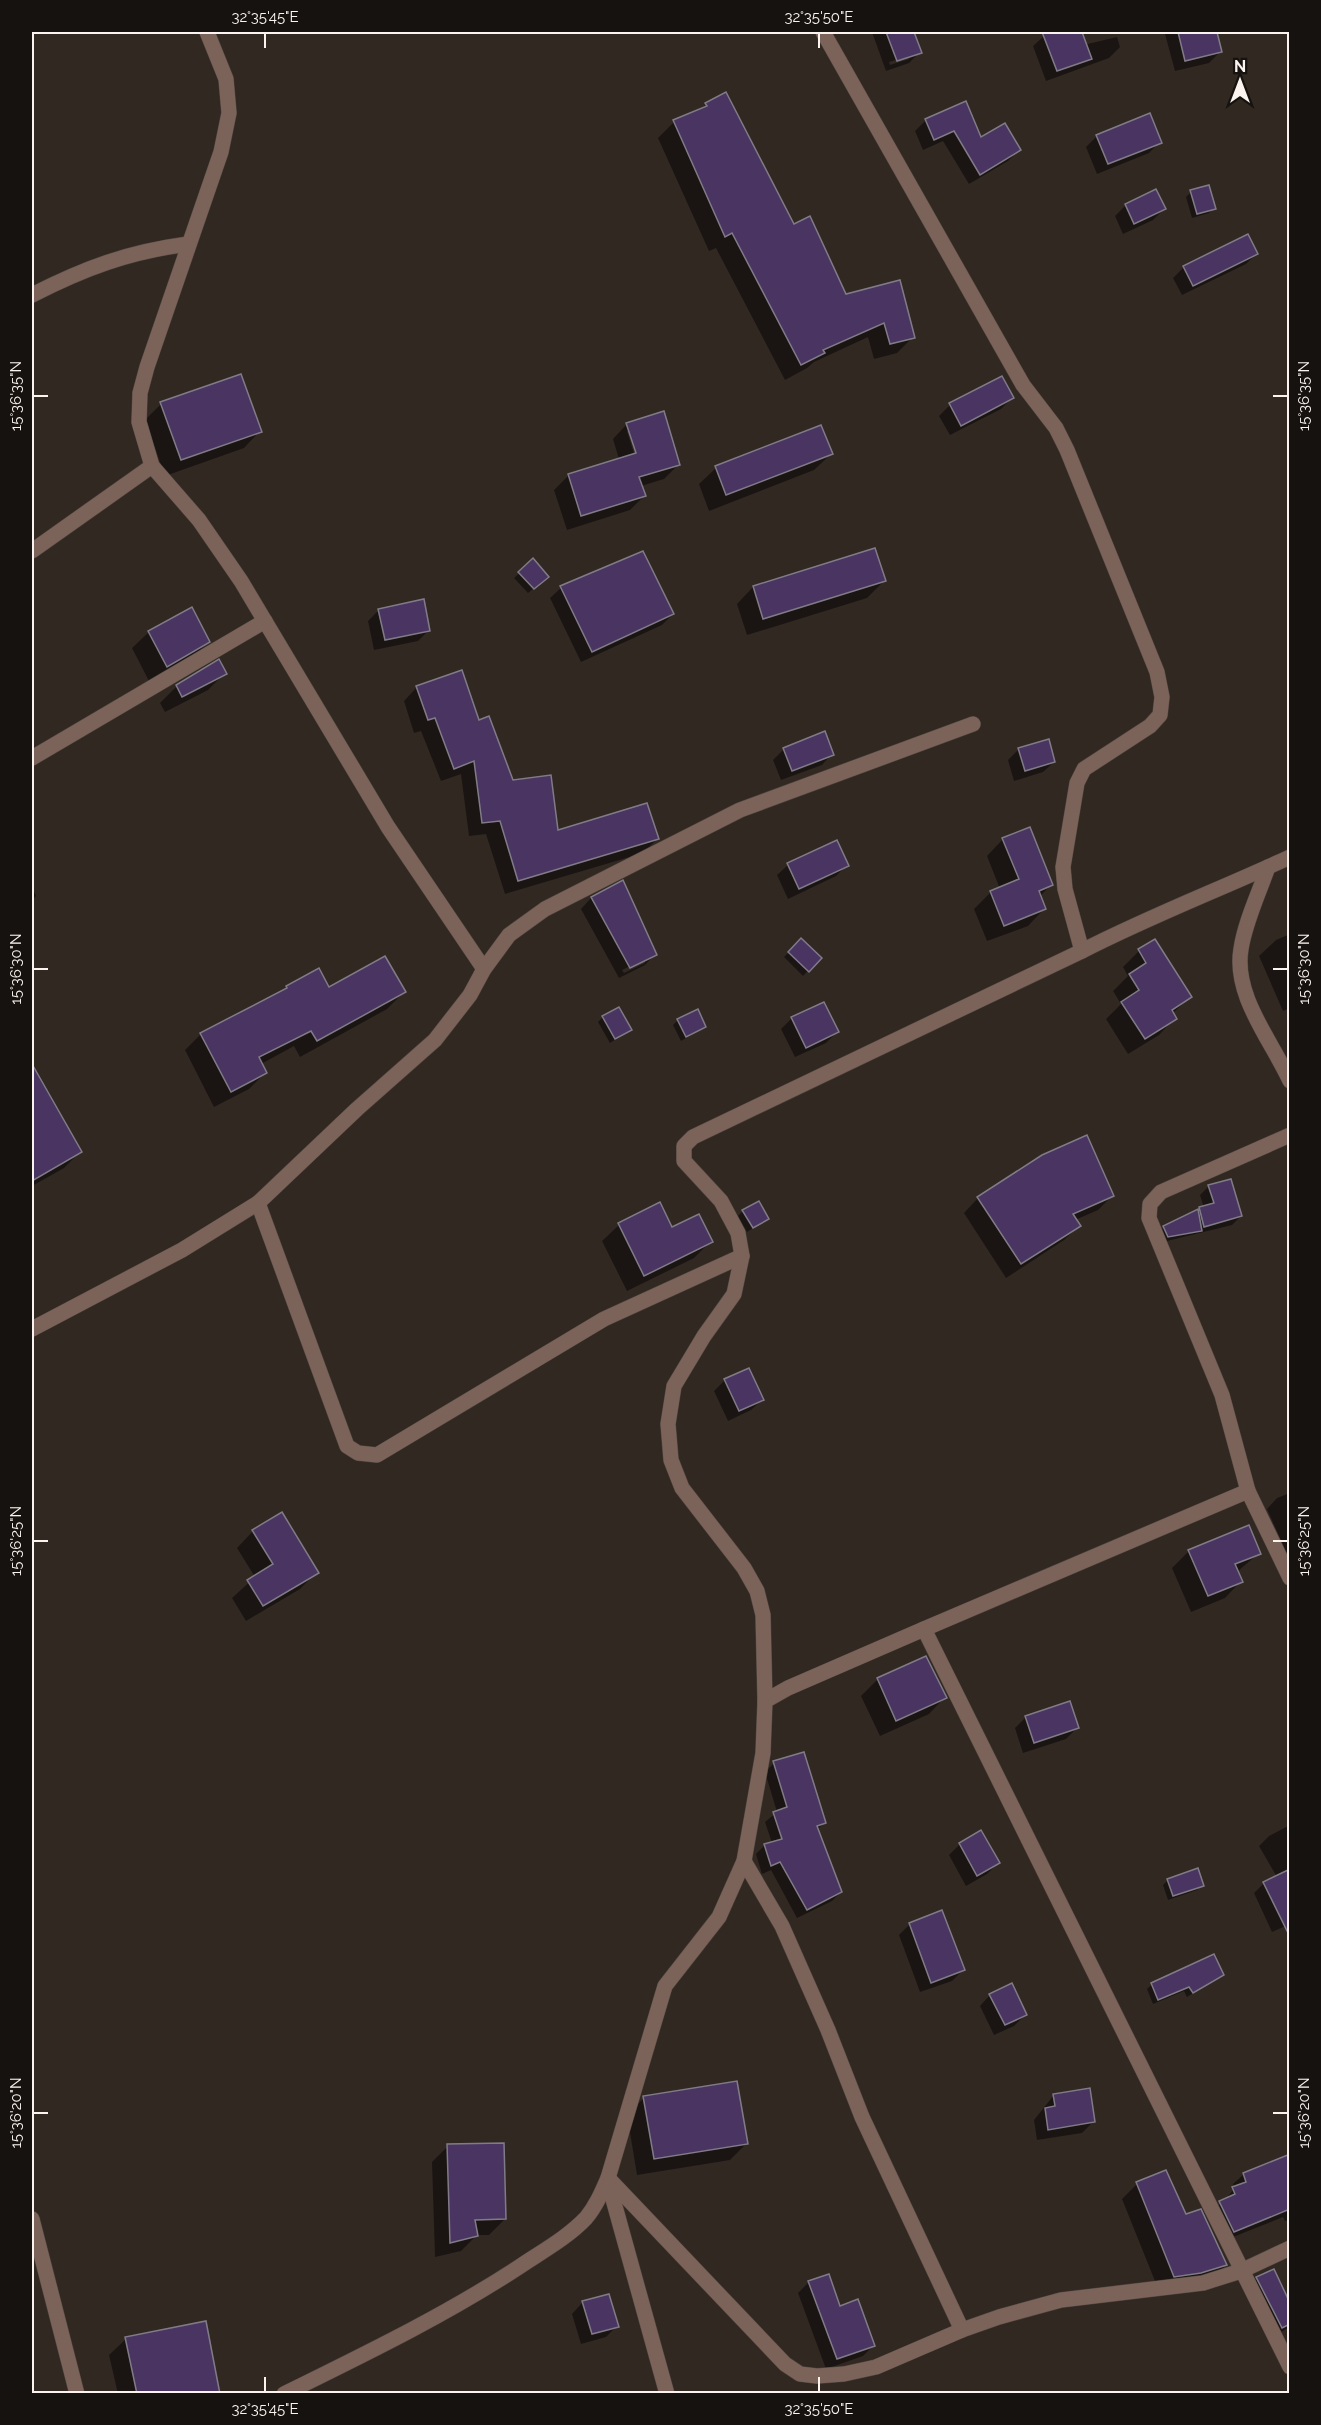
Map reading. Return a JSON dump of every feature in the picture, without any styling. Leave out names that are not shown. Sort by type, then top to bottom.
[{"type":"street","points":[[207,32],[226,79],[229,113],[222,152],[188,244],[140,393],[139,422],[152,466],[199,520],[241,581],[388,827],[484,969]]},
{"type":"street","points":[[823,32],[1023,385],[1056,428],[1157,672],[1162,697],[1160,715],[1150,726],[1084,769],[1077,783],[1063,867],[1065,889],[1082,951]]},
{"type":"street","points":[[32,295],[111,259],[146,250],[188,244]]},
{"type":"street","points":[[32,551],[152,466]]},
{"type":"street","points":[[32,758],[265,621]]},
{"type":"street","points":[[32,1329],[182,1250],[258,1203],[304,1162],[357,1108],[435,1040],[470,995],[484,969],[509,935],[545,909],[740,810],[974,724]]},
{"type":"street","points":[[284,2394],[420,2327],[553,2244],[586,2218],[599,2199],[608,2178],[665,1986],[719,1917],[744,1861],[763,1753],[764,1615],[757,1592],[744,1568],[682,1488],[671,1460],[668,1424],[674,1386],[734,1294],[742,1256],[738,1233],[722,1201],[684,1161],[684,1146],[693,1137],[1082,951],[1124,928],[1217,891],[1290,857]]},
{"type":"street","points":[[1268,867],[1241,950],[1241,972],[1251,1006],[1290,1081]]},
{"type":"street","points":[[1290,1135],[1161,1192],[1150,1204],[1149,1218],[1172,1268],[1222,1395],[1248,1491],[1290,1578]]},
{"type":"street","points":[[258,1203],[347,1446],[358,1453],[377,1455],[604,1319],[742,1256]]},
{"type":"street","points":[[765,1701],[788,1688],[1248,1491]]},
{"type":"street","points":[[924,1629],[1290,2367]]},
{"type":"street","points":[[744,1861],[782,1926],[828,2030],[862,2117],[962,2330]]},
{"type":"street","points":[[608,2178],[785,2364],[800,2374],[844,2374],[876,2367],[962,2330],[1061,2300],[1203,2283],[1241,2271],[1290,2248]]},
{"type":"street","points":[[608,2178],[667,2394]]},
{"type":"street","points":[[32,2219],[77,2394]]},
{"type":"building","points":[[886,32],[914,32],[922,53],[897,61]]},
{"type":"building","points":[[1042,32],[1082,32],[1092,59],[1057,71]]},
{"type":"building","points":[[1178,32],[1217,32],[1222,52],[1185,61]]},
{"type":"building","points":[[726,92],[794,224],[810,216],[846,294],[900,280],[915,338],[890,344],[884,323],[823,350],[825,353],[801,365],[732,233],[725,237],[673,120],[707,106],[705,103]]},
{"type":"building","points":[[966,101],[981,137],[1005,123],[1021,150],[980,175],[954,131],[934,140],[925,119]]},
{"type":"building","points":[[1150,113],[1162,143],[1108,164],[1096,135]]},
{"type":"building","points":[[1209,185],[1216,209],[1197,214],[1190,190]]},
{"type":"building","points":[[1156,189],[1166,209],[1134,224],[1125,204]]},
{"type":"building","points":[[1248,234],[1258,254],[1193,286],[1183,266]]},
{"type":"building","points":[[241,374],[262,432],[181,460],[160,402]]},
{"type":"building","points":[[1002,376],[1014,398],[961,426],[949,403]]},
{"type":"building","points":[[664,411],[680,465],[639,477],[646,496],[581,516],[568,474],[636,453],[626,423]]},
{"type":"building","points":[[821,425],[833,454],[726,495],[715,466]]},
{"type":"building","points":[[875,548],[886,581],[763,619],[753,586]]},
{"type":"building","points":[[643,551],[674,614],[592,652],[560,586]]},
{"type":"building","points":[[533,558],[549,577],[534,589],[518,572]]},
{"type":"building","points":[[424,599],[430,631],[385,640],[378,609]]},
{"type":"building","points":[[192,607],[210,642],[167,667],[148,631]]},
{"type":"building","points":[[219,659],[227,674],[182,697],[176,685]]},
{"type":"building","points":[[462,670],[479,720],[489,716],[513,780],[551,775],[558,830],[647,803],[659,839],[518,881],[500,821],[482,823],[474,761],[454,769],[435,718],[428,720],[416,686]]},
{"type":"building","points":[[825,731],[834,755],[792,771],[783,748]]},
{"type":"building","points":[[1049,739],[1055,762],[1025,771],[1018,748]]},
{"type":"building","points":[[1030,827],[1053,885],[1039,891],[1046,909],[1004,926],[990,891],[1019,879],[1002,838]]},
{"type":"building","points":[[837,840],[849,866],[799,889],[787,863]]},
{"type":"building","points":[[623,880],[657,955],[630,968],[591,897]]},
{"type":"building","points":[[801,938],[822,958],[809,972],[788,952]]},
{"type":"building","points":[[1155,939],[1192,997],[1172,1010],[1177,1019],[1145,1039],[1121,1002],[1139,990],[1129,974],[1146,963],[1138,949]]},
{"type":"building","points":[[385,956],[406,992],[317,1041],[311,1031],[259,1057],[267,1073],[231,1092],[200,1033],[287,988],[286,986],[319,968],[329,987]]},
{"type":"building","points":[[824,1002],[839,1032],[806,1048],[791,1017]]},
{"type":"building","points":[[619,1007],[632,1030],[615,1039],[602,1016]]},
{"type":"building","points":[[698,1009],[706,1027],[686,1037],[677,1019]]},
{"type":"building","points":[[32,1064],[82,1152],[32,1181]]},
{"type":"building","points":[[1087,1135],[1114,1196],[1073,1214],[1081,1226],[1021,1264],[977,1197],[1042,1155]]},
{"type":"building","points":[[1231,1179],[1242,1216],[1204,1227],[1199,1207],[1214,1203],[1208,1185]]},
{"type":"building","points":[[759,1201],[769,1219],[753,1228],[742,1210]]},
{"type":"building","points":[[660,1202],[672,1227],[699,1214],[713,1242],[644,1276],[618,1223]]},
{"type":"building","points":[[1198,1209],[1202,1231],[1168,1237],[1163,1226]]},
{"type":"building","points":[[749,1368],[764,1400],[739,1411],[724,1379]]},
{"type":"building","points":[[282,1512],[319,1573],[263,1606],[247,1580],[273,1564],[252,1530]]},
{"type":"building","points":[[1249,1525],[1261,1554],[1235,1564],[1243,1582],[1208,1596],[1188,1550]]},
{"type":"building","points":[[926,1656],[947,1698],[896,1721],[877,1678]]},
{"type":"building","points":[[1070,1701],[1079,1728],[1034,1743],[1025,1716]]},
{"type":"building","points":[[804,1752],[826,1823],[817,1826],[842,1892],[807,1910],[780,1862],[771,1866],[764,1844],[782,1839],[773,1812],[787,1807],[773,1761]]},
{"type":"building","points":[[981,1830],[1000,1863],[977,1876],[959,1843]]},
{"type":"building","points":[[1198,1868],[1204,1886],[1173,1896],[1167,1879]]},
{"type":"building","points":[[1290,1869],[1290,1937],[1263,1882]]},
{"type":"building","points":[[942,1910],[965,1970],[931,1983],[909,1923]]},
{"type":"building","points":[[1214,1954],[1224,1975],[1193,1993],[1189,1987],[1158,2000],[1151,1983]]},
{"type":"building","points":[[1012,1983],[1027,2015],[1005,2025],[989,1994]]},
{"type":"building","points":[[737,2081],[748,2144],[654,2159],[643,2096]]},
{"type":"building","points":[[1090,2088],[1095,2122],[1048,2130],[1045,2108],[1055,2106],[1053,2094]]},
{"type":"building","points":[[504,2143],[506,2219],[475,2220],[478,2236],[450,2243],[447,2144]]},
{"type":"building","points":[[1290,2154],[1290,2209],[1234,2232],[1219,2201],[1235,2194],[1232,2187],[1246,2182],[1243,2173]]},
{"type":"building","points":[[1166,2170],[1186,2214],[1201,2209],[1227,2265],[1201,2273],[1174,2277],[1136,2182]]},
{"type":"building","points":[[1274,2269],[1290,2303],[1290,2324],[1282,2328],[1256,2277]]},
{"type":"building","points":[[829,2274],[840,2306],[858,2299],[875,2346],[837,2359],[808,2281]]},
{"type":"building","points":[[609,2294],[619,2327],[592,2334],[582,2301]]},
{"type":"building","points":[[206,2321],[220,2394],[137,2394],[125,2337]]}]
